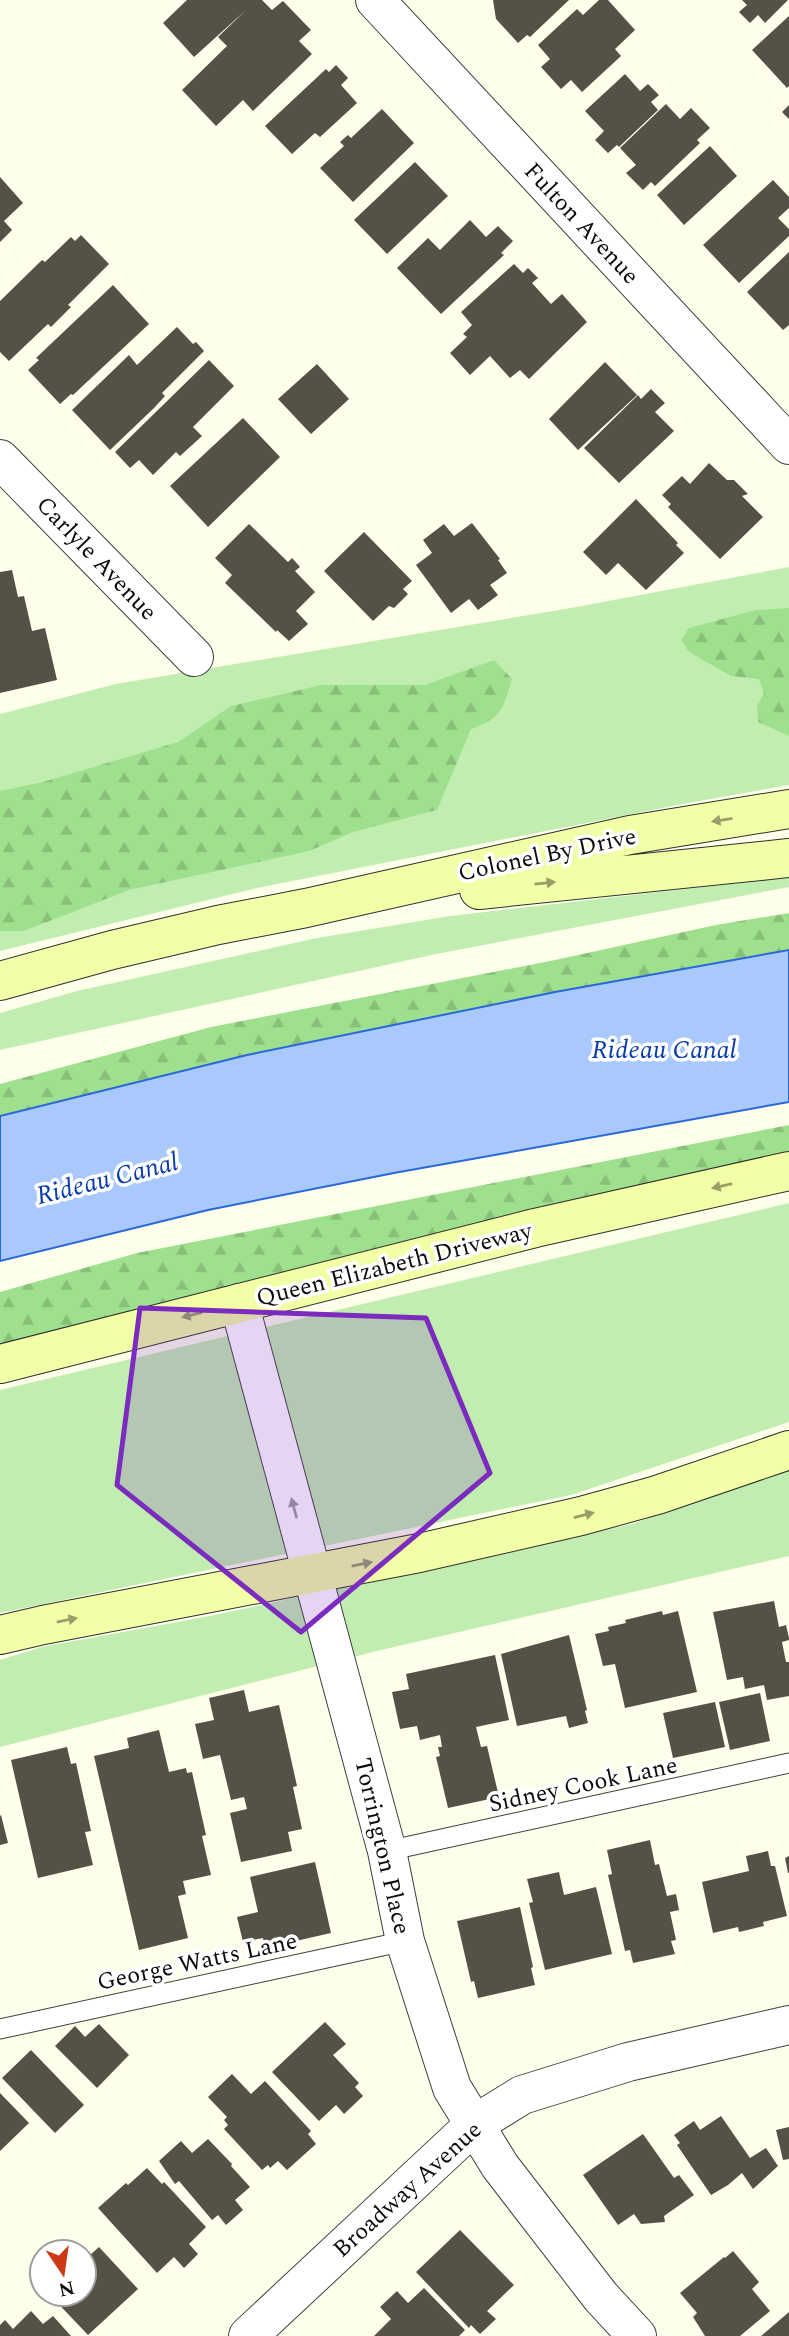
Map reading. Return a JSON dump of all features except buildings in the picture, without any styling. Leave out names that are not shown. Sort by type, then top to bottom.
[{"type":"main road","name":"Colonel By Drive","points":[[0,981],[112,950],[218,925],[306,908],[630,835],[789,809]]},
{"type":"main road","name":"Colonel By Drive","points":[[306,908],[789,858]]},
{"type":"main road","name":"Queen Elizabeth Driveway","points":[[0,1364],[535,1228],[789,1171]]},
{"type":"main road","points":[[0,1635],[419,1553],[580,1516],[657,1495],[789,1450]]},
{"type":"street","name":"Fulton Avenue","points":[[374,0],[789,445]]},
{"type":"street","name":"Carlyle Avenue","points":[[1,461],[194,657]]},
{"type":"street","name":"Torrington Place","points":[[239,1303],[387,1851],[405,1941],[452,2088],[500,2166],[632,2334]]},
{"type":"street","name":"Broadway Avenue","points":[[248,2336],[475,2124],[522,2095],[628,2062],[789,2025]]},
{"type":"lane","name":"Sidney Cook Lane","points":[[387,1851],[789,1763]]},
{"type":"lane","name":"George Watts Lane","points":[[0,2029],[405,1941]]},
{"type":"highlighted area","points":[[140,1308],[426,1318],[490,1473],[301,1632],[117,1485]]},
{"type":"green space","points":[[789,567],[789,785],[257,888],[0,951],[0,714],[116,684],[571,608]]},
{"type":"green space","points":[[789,608],[789,736],[758,722],[757,706],[764,693],[759,679],[731,676],[689,652],[681,640],[689,628],[756,610]]},
{"type":"green space","points":[[494,660],[512,679],[506,698],[495,716],[471,729],[437,810],[353,832],[309,851],[129,890],[24,931],[0,931],[0,791],[43,782],[178,742],[231,706],[321,685],[425,685]]},
{"type":"green space","points":[[789,877],[789,887],[436,954],[0,1050],[0,1013],[77,991],[317,938],[450,916]]},
{"type":"green space","points":[[789,913],[789,950],[555,992],[247,1055],[0,1116],[0,1084],[211,1027],[555,960],[716,925]]},
{"type":"green space","points":[[789,1125],[789,1155],[0,1348],[0,1292],[137,1253]]},
{"type":"green space","points":[[789,1203],[789,1422],[571,1495],[0,1613],[0,1390]]},
{"type":"green space","points":[[789,1470],[789,1556],[381,1650],[0,1747],[0,1660],[41,1647],[210,1616],[632,1524]]},
{"type":"water","name":"Rideau Canal","points":[[789,950],[789,1102],[394,1173],[208,1210],[0,1261],[0,1116],[247,1055],[555,992]]}]
